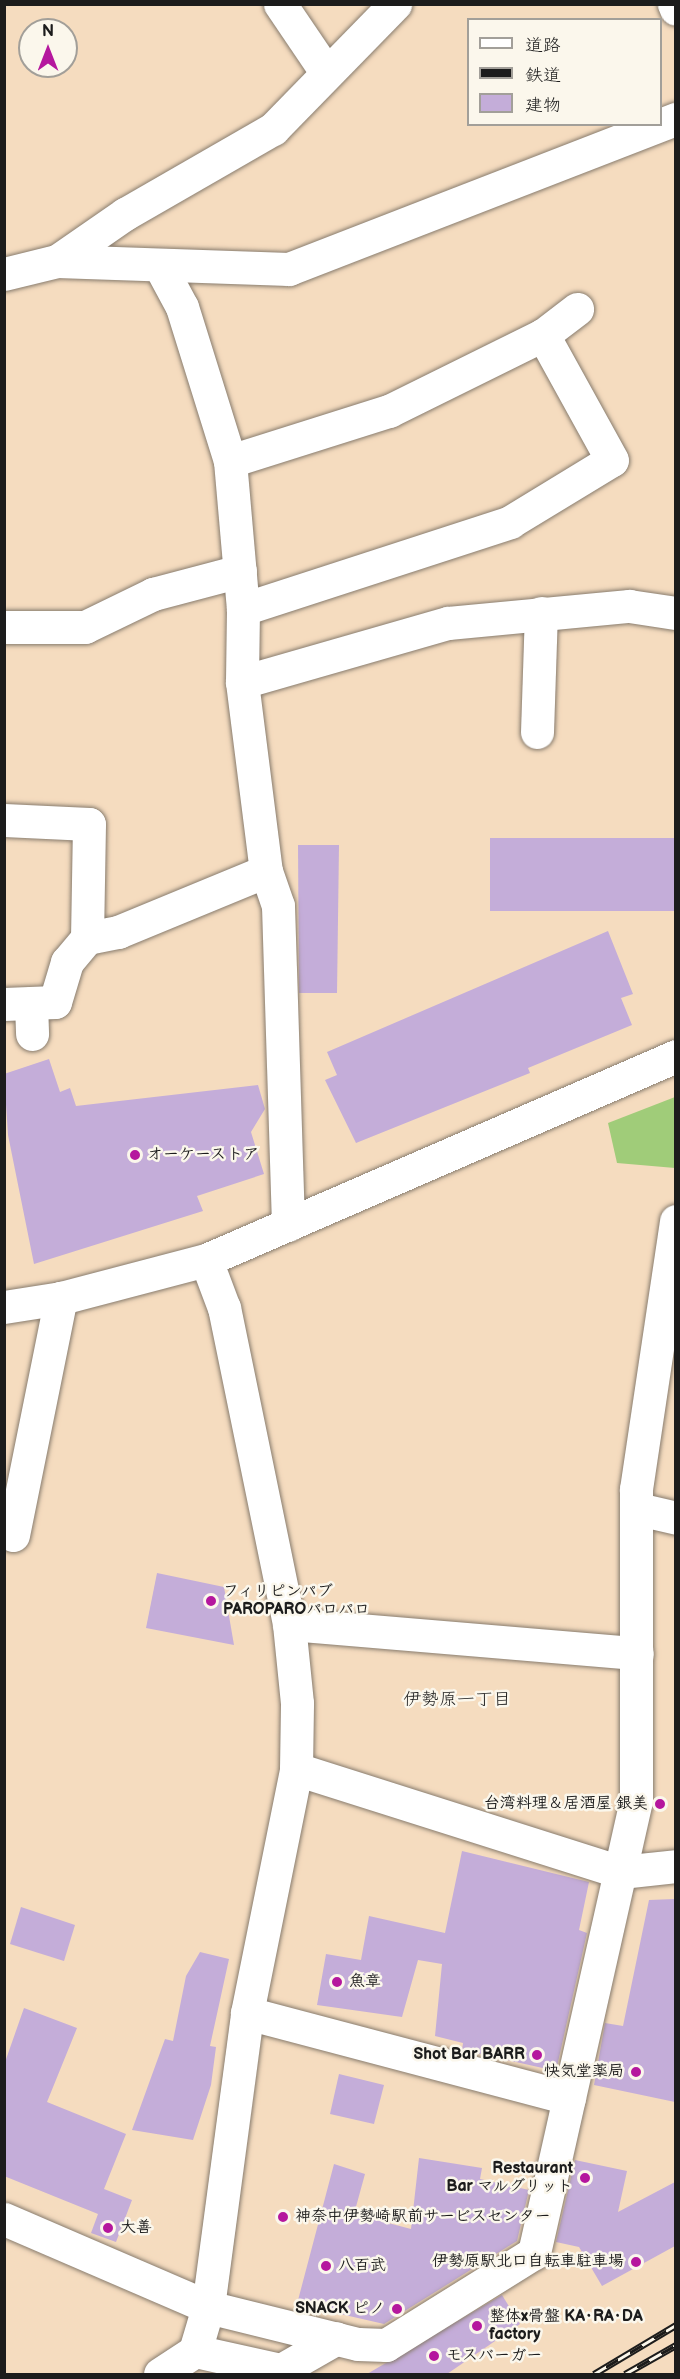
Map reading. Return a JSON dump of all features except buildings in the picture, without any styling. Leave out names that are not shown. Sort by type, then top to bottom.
[{"type":"street","points":[[280,4],[326,72]]},
{"type":"street","points":[[57,261],[125,214],[273,129],[326,72],[395,4]]},
{"type":"street","points":[[4,274],[57,261],[161,268],[289,269],[657,126]]},
{"type":"street","points":[[161,268],[182,307],[230,461],[243,609],[243,682],[266,871],[278,906],[288,1225]]},
{"type":"street","points":[[230,461],[389,411],[543,335],[577,309]]},
{"type":"street","points":[[243,609],[510,522],[612,460],[543,335]]},
{"type":"street","points":[[4,627],[85,627],[153,594],[240,571]]},
{"type":"street","points":[[243,682],[448,623],[629,606],[675,613]]},
{"type":"street","points":[[537,732],[541,613]]},
{"type":"street","points":[[4,820],[88,824],[87,938],[68,962],[55,1002],[23,1014]]},
{"type":"street","points":[[87,938],[118,932],[266,871]]},
{"type":"street","points":[[4,1307],[62,1298],[206,1260],[675,1056]]},
{"type":"street","points":[[4,2219],[208,2307],[337,2338],[386,2345],[534,2253],[636,1801],[638,1509],[675,1221]]},
{"type":"street","points":[[160,2374],[195,2351],[208,2307],[247,2013],[296,1769],[296,1667],[289,1624],[224,1308],[206,1260]]},
{"type":"street","points":[[13,1535],[62,1298]]},
{"type":"street","points":[[638,1509],[675,1518]]},
{"type":"street","points":[[289,1624],[637,1653]]},
{"type":"street","points":[[296,1769],[621,1872],[675,1866]]},
{"type":"street","points":[[247,2013],[569,2098]]},
{"type":"street","points":[[195,2351],[281,2370],[337,2338]]},
{"type":"green space","points":[[675,1097],[675,1168],[617,1163],[608,1123]]},
{"type":"railway","points":[[594,2374],[676,2325]]},
{"type":"railway","points":[[625,2374],[676,2345]]},
{"type":"place","name":"オーケーストア","points":[[135,1155]]},
{"type":"place","name":"フィリピンパブ PAROPAROパロパロ","points":[[211,1601]]},
{"type":"place","name":"台湾料理＆居酒屋 銀美","points":[[660,1804]]},
{"type":"place","name":"魚章","points":[[337,1982]]},
{"type":"place","name":"Shot Bar BARR","points":[[537,2055]]},
{"type":"place","name":"快気堂薬局","points":[[636,2072]]},
{"type":"place","name":"Restaurant Bar マルグリット","points":[[585,2178]]},
{"type":"place","name":"神奈中伊勢崎駅前サービスセンター","points":[[283,2217]]},
{"type":"place","name":"大善","points":[[108,2228]]},
{"type":"place","name":"伊勢原駅北口自転車駐車場","points":[[636,2262]]},
{"type":"place","name":"八百武","points":[[326,2266]]},
{"type":"place","name":"SNACK ピノ","points":[[397,2309]]},
{"type":"place","name":"整体x骨盤 KA･RA･DA factory","points":[[477,2326]]},
{"type":"place","name":"モスバーガー","points":[[434,2356]]},
{"type":"district","name":"伊勢原一丁目","points":[[457,1700]]}]
